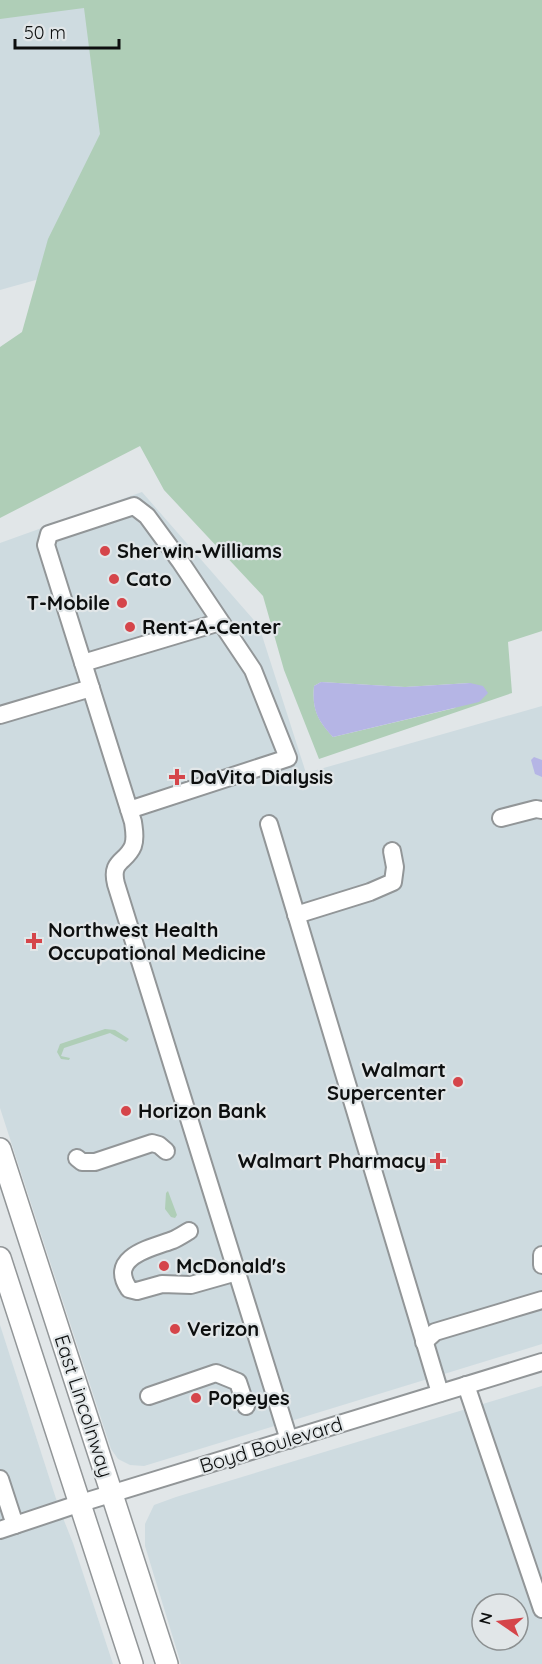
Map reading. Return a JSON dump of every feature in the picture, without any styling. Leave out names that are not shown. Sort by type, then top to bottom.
[{"type":"main road","name":"East Lincolnway","points":[[0,1149],[3,1171],[113,1494],[167,1664]]},
{"type":"main road","name":"East Lincolnway","points":[[0,1258],[132,1664]]},
{"type":"street","points":[[129,810],[288,758],[253,669],[154,525],[134,506],[49,534],[46,545],[135,834],[133,847],[115,867],[114,876],[289,1440]]},
{"type":"street","points":[[83,663],[220,622]]},
{"type":"street","points":[[0,715],[91,688]]},
{"type":"street","points":[[501,818],[536,809],[542,810]]},
{"type":"street","points":[[269,824],[440,1393]]},
{"type":"street","points":[[296,915],[370,892],[393,882],[395,867],[392,851]]},
{"type":"street","points":[[76,1158],[82,1162],[94,1162],[152,1143],[159,1145],[166,1152]]},
{"type":"street","points":[[189,1231],[175,1239],[144,1248],[125,1263],[124,1281],[129,1289],[136,1291],[162,1284],[191,1285],[237,1272]]},
{"type":"street","points":[[542,1255],[542,1265]]},
{"type":"street","points":[[424,1342],[435,1332],[542,1299]]},
{"type":"street","name":"Boyd Boulevard","points":[[8,1528],[81,1503],[542,1362]]},
{"type":"street","points":[[149,1396],[216,1372],[238,1382],[246,1406]]},
{"type":"street","points":[[466,1385],[542,1609]]},
{"type":"street","points":[[1,1485],[8,1528]]},
{"type":"shaded area","points":[[0,0],[176,0],[175,241],[0,290]]},
{"type":"shaded area","points":[[142,492],[259,626],[306,773],[542,706],[542,1344],[144,1466],[130,1465],[118,1459],[111,1449],[0,1108],[0,543]]},
{"type":"shaded area","points":[[0,1325],[59,1508],[113,1664],[0,1664]]},
{"type":"shaded area","points":[[542,1386],[542,1664],[181,1664],[145,1546],[145,1524],[154,1505]]},
{"type":"green space","points":[[0,0],[542,0],[542,631],[508,642],[512,693],[319,759],[284,670],[263,596],[164,490],[140,446],[0,518],[0,347],[22,332],[48,239],[100,134],[84,8],[0,19]],"holes":[[[321,682],[405,687],[470,683],[455,708],[333,737],[319,719],[315,708],[314,686]]]},
{"type":"green space","points":[[105,1029],[115,1030],[129,1039],[126,1042],[110,1033],[64,1048],[61,1056],[70,1058],[69,1060],[61,1059],[57,1052],[60,1044]]},
{"type":"green space","points":[[168,1191],[177,1215],[175,1218],[171,1217],[165,1209]]},
{"type":"water","points":[[321,682],[405,687],[470,683],[483,686],[488,693],[479,702],[333,737],[319,719],[315,708],[314,686]]},
{"type":"water","points":[[534,757],[542,760],[542,777],[535,774],[531,760]]},
{"type":"place","name":"Sherwin-Williams","points":[[105,551]]},
{"type":"place","name":"Cato","points":[[114,579]]},
{"type":"place","name":"T-Mobile","points":[[122,603]]},
{"type":"place","name":"Rent-A-Center","points":[[130,627]]},
{"type":"place","name":"DaVita Dialysis","points":[[177,777]]},
{"type":"place","name":"Northwest Health Occupational Medicine","points":[[34,941]]},
{"type":"place","name":"Walmart Supercenter","points":[[458,1082]]},
{"type":"place","name":"Horizon Bank","points":[[126,1111]]},
{"type":"place","name":"Walmart Pharmacy","points":[[438,1161]]},
{"type":"place","name":"McDonald's","points":[[164,1266]]},
{"type":"place","name":"Verizon","points":[[175,1329]]},
{"type":"place","name":"Popeyes","points":[[196,1398]]}]
